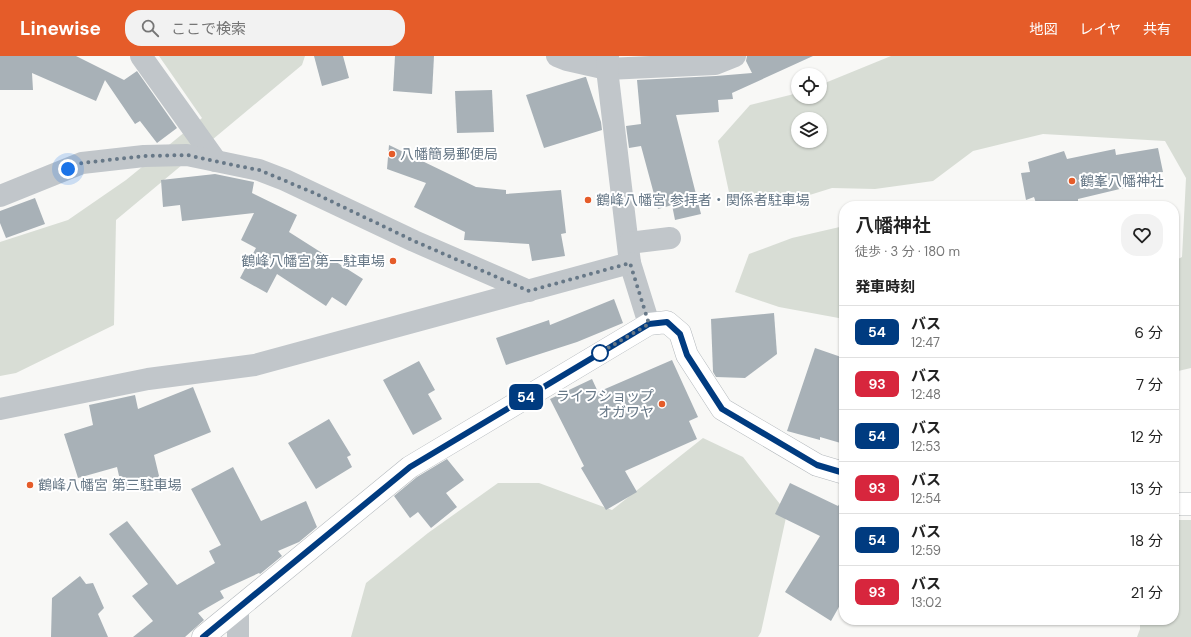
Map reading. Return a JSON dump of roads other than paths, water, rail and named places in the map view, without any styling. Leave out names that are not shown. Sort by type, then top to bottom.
[{"type":"main road","points":[[203,637],[410,467],[649,324],[667,322],[680,334],[687,355],[722,409],[817,465],[839,472]]},
{"type":"main road","points":[[1179,504],[1191,504]]},
{"type":"street","points":[[141,56],[216,161]]},
{"type":"street","points":[[557,56],[567,60],[608,63],[714,64],[735,56]]},
{"type":"street","points":[[608,63],[629,253],[649,324]]},
{"type":"street","points":[[0,196],[82,163],[144,156],[187,155],[259,170],[285,180],[414,241],[529,291]]},
{"type":"street","points":[[0,410],[148,379],[255,365],[529,291],[670,238]]},
{"type":"street","points":[[238,608],[238,637]]},
{"type":"place","name":"八幡簡易郵便局","points":[[392,154]]},
{"type":"place","name":"鶴峯八幡神社","points":[[1072,181]]},
{"type":"place","name":"鶴峰八幡宮 参拝者・関係者駐車場","points":[[588,200]]},
{"type":"place","name":"鶴峰八幡宮 第一駐車場","points":[[393,261]]},
{"type":"place","name":"ライフショップ オガワヤ","points":[[662,404]]},
{"type":"place","name":"鶴峰八幡宮 第三駐車場","points":[[30,485]]}]
